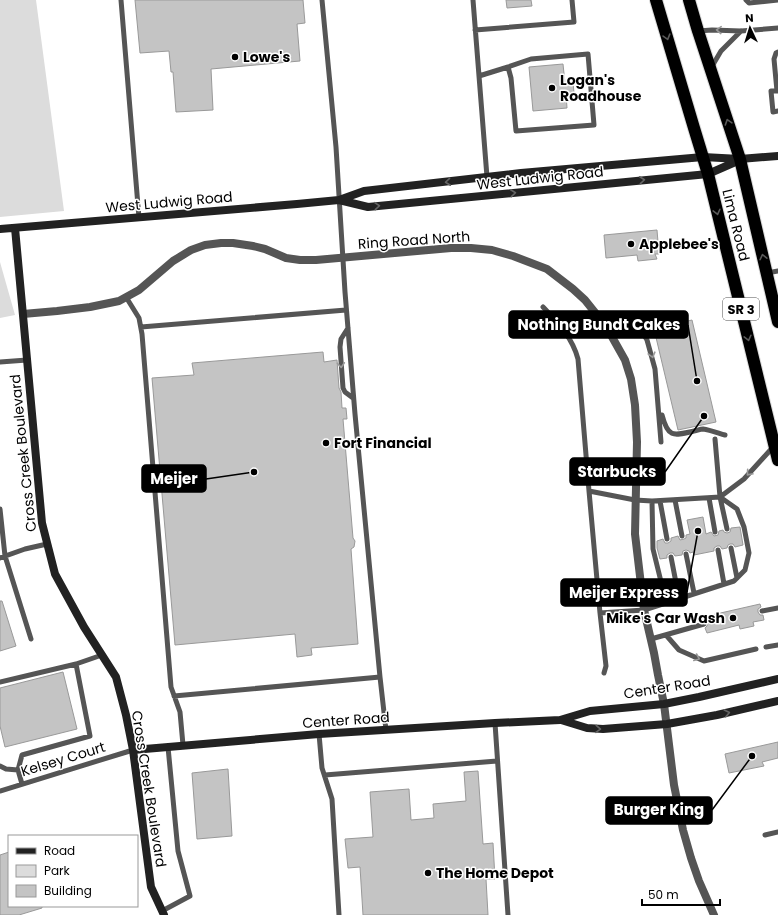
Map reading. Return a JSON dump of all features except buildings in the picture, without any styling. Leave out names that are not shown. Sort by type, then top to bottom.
[{"type":"highway","name":"Lima Road","points":[[656,0],[708,174],[778,460]]},
{"type":"highway","name":"Lima Road","points":[[689,0],[740,159],[772,272],[778,322]]},
{"type":"street","name":"West Ludwig Road","points":[[0,229],[339,200],[364,191],[487,177],[703,157],[740,159],[778,156]]},
{"type":"street","name":"West Ludwig Road","points":[[339,200],[368,207],[708,174],[740,159]]},
{"type":"street","name":"Cross Creek Boulevard","points":[[15,228],[42,523],[55,574],[84,627],[116,677],[134,750],[151,887],[163,913]]},
{"type":"street","name":"Ring Road North","points":[[23,314],[90,307],[119,301],[139,290],[173,261],[191,250],[205,245],[221,243],[253,246],[265,249],[286,258],[300,260],[316,260],[451,248],[471,248],[514,256],[547,269],[573,289],[585,300],[607,328],[625,360],[631,379],[636,405],[637,442],[635,534],[644,610],[664,704],[674,785],[683,830],[693,864],[714,915]]},
{"type":"street","name":"Center Road","points":[[134,750],[318,734],[560,720],[590,711],[664,704],[778,679]]},
{"type":"street","name":"Center Road","points":[[560,720],[587,728],[603,730],[667,724],[717,715],[778,701]]},
{"type":"lane","points":[[121,0],[139,218]]},
{"type":"lane","points":[[322,0],[336,147],[353,398],[386,730]]},
{"type":"lane","points":[[473,0],[487,177]]},
{"type":"lane","points":[[475,30],[574,22],[572,0]]},
{"type":"lane","points":[[746,0],[750,3],[778,0]]},
{"type":"lane","points":[[698,31],[741,31],[778,28]]},
{"type":"lane","points":[[711,69],[721,51],[741,31]]},
{"type":"lane","points":[[778,52],[776,52],[774,59],[778,91],[771,92],[773,112],[778,111]]},
{"type":"lane","points":[[479,76],[531,59],[588,54],[594,124],[516,131],[511,78],[508,67]]},
{"type":"lane","points":[[126,297],[139,318],[141,327],[171,687],[180,712],[183,745]]},
{"type":"lane","points":[[543,307],[569,336],[576,350],[578,359],[606,666],[604,673]]},
{"type":"lane","points":[[141,327],[346,310]]},
{"type":"lane","points":[[635,320],[647,340],[655,369],[661,442]]},
{"type":"lane","points":[[348,328],[343,334],[340,347],[343,388],[345,392],[353,398]]},
{"type":"lane","points":[[0,362],[27,360]]},
{"type":"lane","points":[[659,404],[663,420],[670,433],[678,435],[702,429],[724,435]]},
{"type":"lane","points":[[714,439],[720,498],[727,529]]},
{"type":"lane","points":[[720,498],[744,479],[774,445]]},
{"type":"lane","points":[[589,491],[635,500],[652,501],[720,498],[737,509],[744,527],[749,553],[745,570],[734,581],[644,610],[600,613]]},
{"type":"lane","points":[[709,498],[715,532]]},
{"type":"lane","points":[[675,500],[682,536]]},
{"type":"lane","points":[[652,501],[653,549],[666,602]]},
{"type":"lane","points":[[660,501],[667,539]]},
{"type":"lane","points":[[0,509],[3,557],[31,639]]},
{"type":"lane","points":[[3,557],[25,549],[47,544]]},
{"type":"lane","points":[[731,548],[737,578]]},
{"type":"lane","points":[[718,550],[724,584]]},
{"type":"lane","points":[[686,554],[694,593]]},
{"type":"lane","points":[[670,557],[679,598]]},
{"type":"lane","points":[[762,611],[778,608]]},
{"type":"lane","points":[[651,639],[704,624]]},
{"type":"lane","points":[[666,635],[679,650],[704,661],[756,649]]},
{"type":"lane","points":[[766,647],[778,645]]},
{"type":"lane","points":[[0,682],[76,664],[102,655]]},
{"type":"lane","points":[[22,784],[18,770],[22,755],[90,736],[76,664]]},
{"type":"lane","points":[[174,696],[380,677]]},
{"type":"lane","points":[[495,723],[508,915]]},
{"type":"lane","points":[[318,734],[322,768],[332,800],[339,915]]},
{"type":"lane","points":[[163,913],[190,896],[178,851],[168,747]]},
{"type":"lane","name":"Kelsey Court","points":[[0,791],[134,750]]},
{"type":"lane","points":[[324,775],[498,761]]},
{"type":"lane","points":[[0,766],[6,769],[18,770]]},
{"type":"lane","points":[[765,835],[778,832]]},
{"type":"green space","points":[[0,0],[36,0],[64,211],[0,217]]},
{"type":"green space","points":[[0,262],[15,315],[0,318]]},
{"type":"place","name":"Lowe's","points":[[235,57]]},
{"type":"place","name":"Logan's Roadhouse","points":[[552,88]]},
{"type":"place","name":"Applebee's","points":[[631,244]]},
{"type":"place","name":"Nothing Bundt Cakes","points":[[697,381]]},
{"type":"place","name":"Starbucks","points":[[704,416]]},
{"type":"place","name":"Fort Financial","points":[[326,443]]},
{"type":"place","name":"Meijer","points":[[254,472]]},
{"type":"place","name":"Meijer Express","points":[[698,531]]},
{"type":"place","name":"Mike's Car Wash","points":[[733,618]]},
{"type":"place","name":"Burger King","points":[[752,756]]},
{"type":"place","name":"The Home Depot","points":[[428,873]]}]
